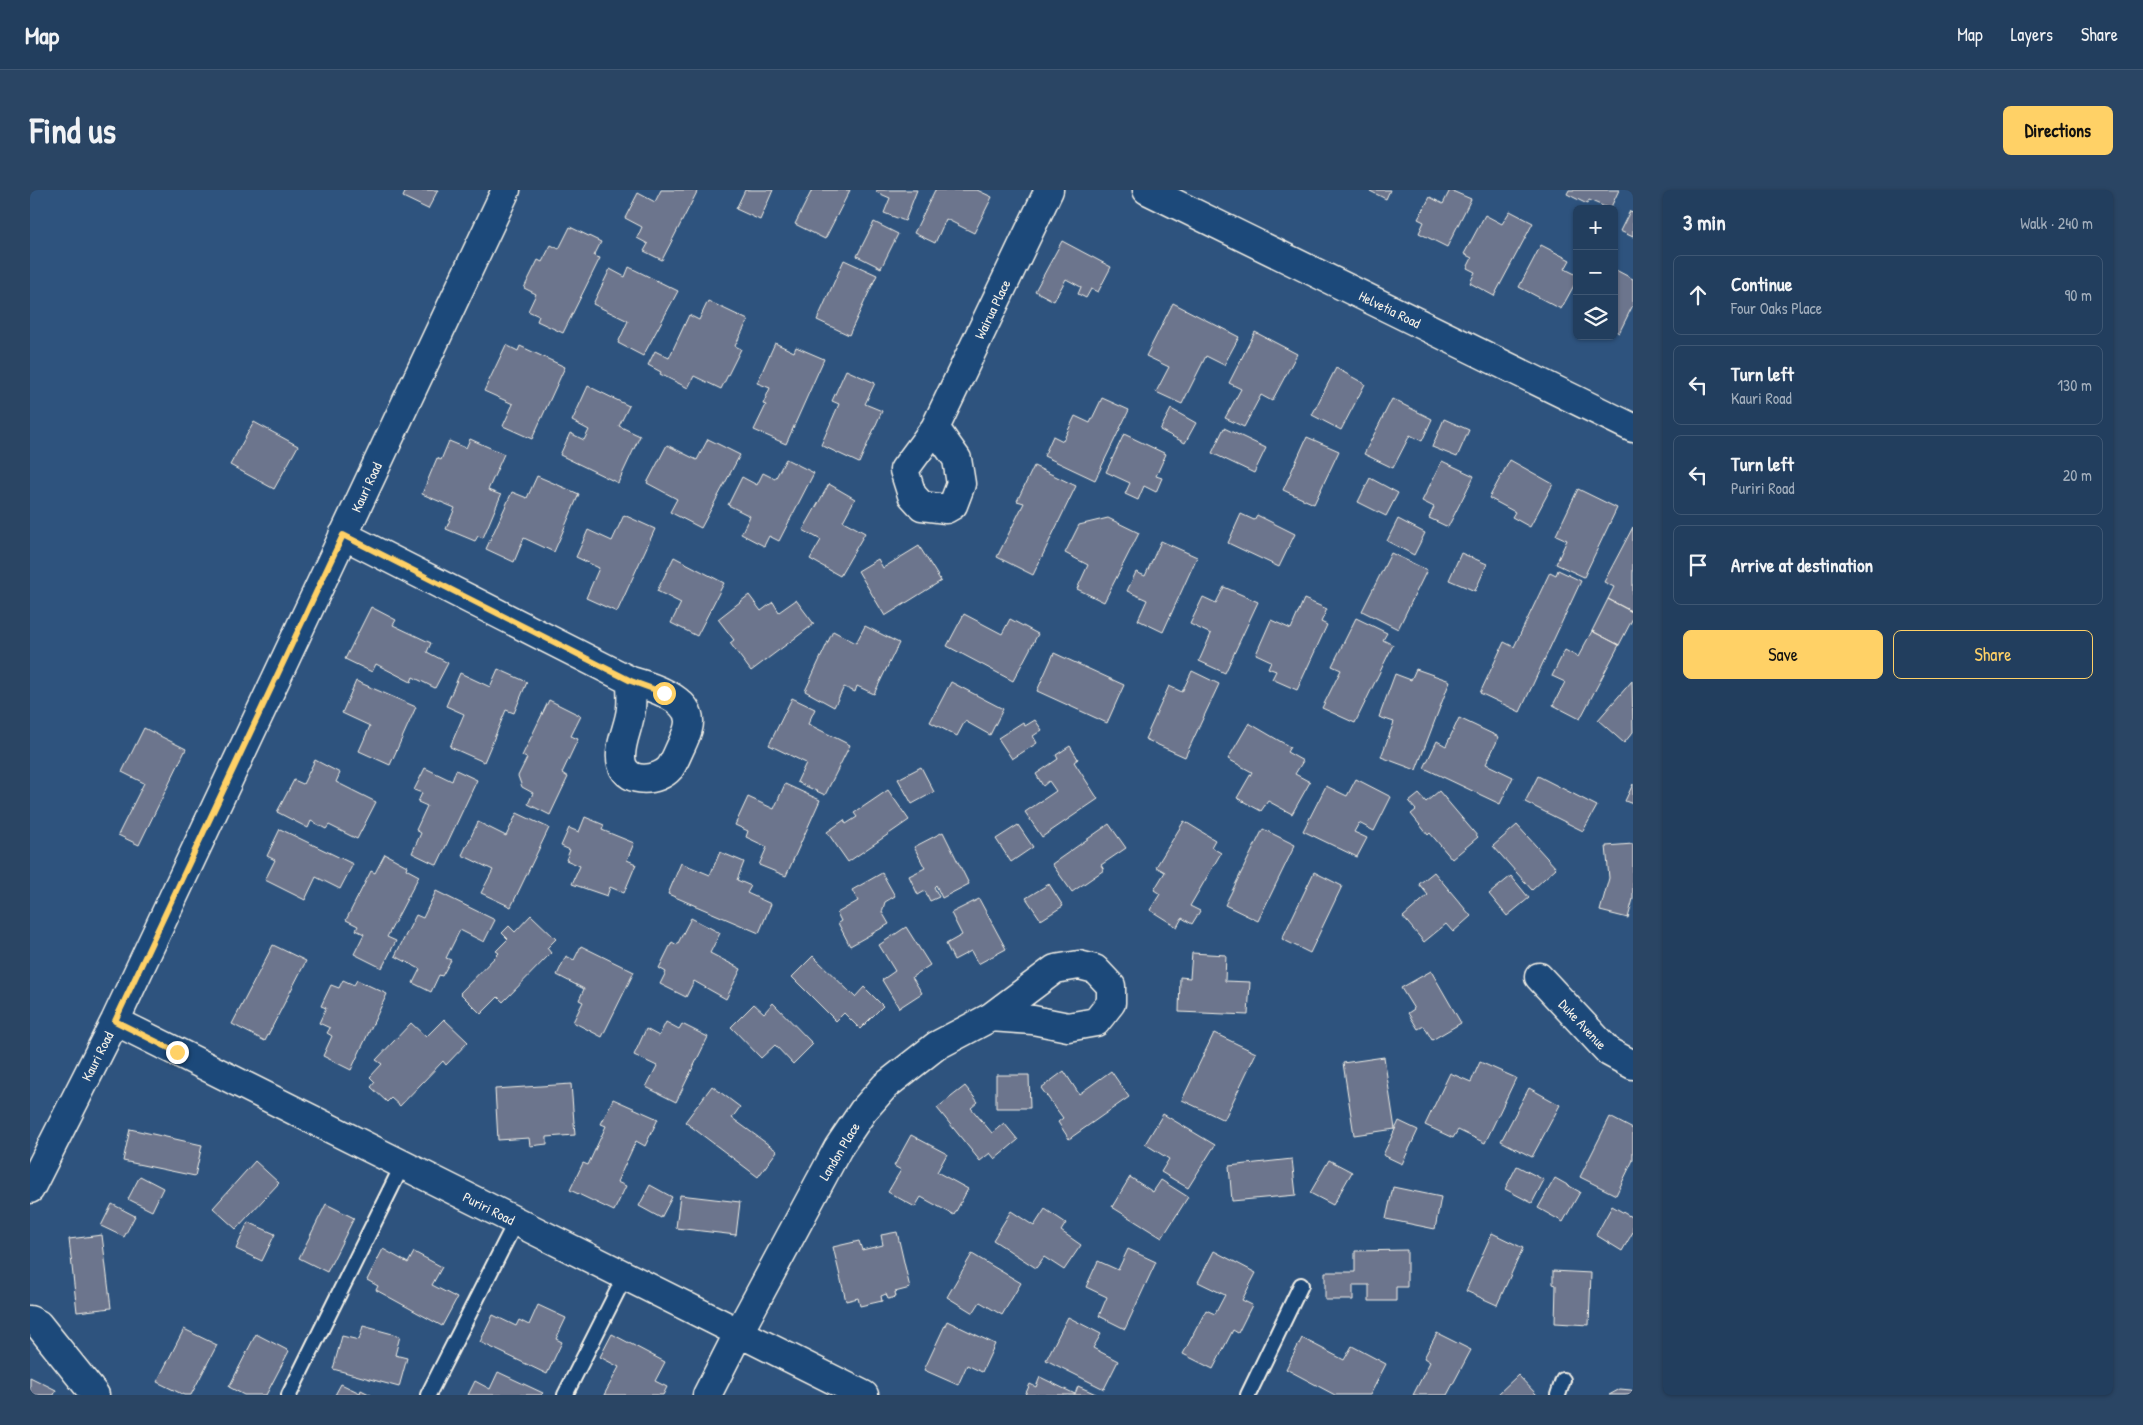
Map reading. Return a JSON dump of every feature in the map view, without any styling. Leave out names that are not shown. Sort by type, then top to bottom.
[{"type":"street","name":"Kauri Road","points":[[30,1189],[115,1021],[506,190]]},
{"type":"street","name":"Wairua Place","points":[[935,428],[1049,190]]},
{"type":"street","name":"Helvetia Road","points":[[1146,190],[1633,428]]},
{"type":"street","points":[[343,535],[631,681]]},
{"type":"street","name":"Duke Avenue","points":[[1539,977],[1609,1052],[1633,1065]]},
{"type":"street","name":"Landon Place","points":[[708,1395],[739,1332],[838,1148],[863,1112],[885,1086],[936,1046],[991,1018]]},
{"type":"street","name":"Puriri Road","points":[[115,1021],[860,1394]]},
{"type":"street","points":[[30,1320],[38,1324],[95,1395]]},
{"type":"lane","points":[[289,1395],[402,1164]]},
{"type":"lane","points":[[428,1395],[516,1222]]},
{"type":"lane","points":[[565,1395],[625,1276]]},
{"type":"lane","points":[[1248,1395],[1301,1285]]},
{"type":"lane","points":[[1558,1395],[1563,1380]]},
{"type":"building","points":[[406,190],[438,190],[428,209],[403,197]]},
{"type":"building","points":[[661,190],[698,190],[662,260],[644,251],[648,244],[637,238],[642,227],[625,218],[638,193],[655,202]]},
{"type":"building","points":[[745,190],[773,190],[760,220],[736,209]]},
{"type":"building","points":[[812,190],[850,190],[825,239],[795,224]]},
{"type":"building","points":[[877,190],[917,190],[905,221],[884,213],[890,198],[876,192]]},
{"type":"building","points":[[935,190],[977,190],[992,197],[974,233],[946,219],[935,243],[914,233]]},
{"type":"building","points":[[1368,190],[1390,190],[1386,199]]},
{"type":"building","points":[[1450,190],[1471,199],[1447,247],[1419,233],[1424,222],[1418,219],[1430,197],[1443,204]]},
{"type":"building","points":[[1569,190],[1619,190],[1612,205],[1601,205],[1589,200],[1587,204],[1567,194]]},
{"type":"building","points":[[1510,211],[1533,223],[1494,296],[1470,283],[1475,272],[1467,268],[1472,258],[1464,254],[1485,215],[1502,224]]},
{"type":"building","points":[[1630,211],[1633,212],[1633,237],[1620,231]]},
{"type":"building","points":[[874,222],[898,234],[881,268],[857,256]]},
{"type":"building","points":[[570,227],[601,242],[594,256],[600,258],[563,333],[537,321],[539,316],[528,311],[536,294],[524,288],[538,260],[542,262],[551,245],[559,249]]},
{"type":"building","points":[[1062,241],[1111,267],[1098,292],[1091,289],[1086,298],[1078,294],[1081,287],[1066,279],[1054,301],[1035,291]]},
{"type":"building","points":[[1541,245],[1570,260],[1565,269],[1573,273],[1573,287],[1561,309],[1519,287]]},
{"type":"building","points":[[844,260],[877,275],[849,335],[817,320]]},
{"type":"building","points":[[629,267],[678,291],[643,356],[618,343],[628,321],[593,304],[610,269],[625,277]]},
{"type":"building","points":[[1618,271],[1633,279],[1633,305],[1619,333]]},
{"type":"building","points":[[708,301],[748,320],[735,346],[741,349],[721,389],[694,376],[688,388],[660,374],[661,372],[648,365],[655,351],[669,358],[689,315],[699,320]]},
{"type":"building","points":[[1173,303],[1239,337],[1224,365],[1206,356],[1182,404],[1156,392],[1169,367],[1146,356]]},
{"type":"building","points":[[1255,332],[1297,354],[1272,401],[1261,395],[1244,427],[1225,418],[1241,389],[1229,383]]},
{"type":"building","points":[[775,343],[794,352],[796,347],[824,359],[786,444],[754,430],[766,405],[763,404],[770,388],[757,383]]},
{"type":"building","points":[[506,345],[518,351],[520,346],[565,367],[532,439],[503,426],[513,404],[484,391]]},
{"type":"building","points":[[1336,368],[1365,384],[1341,430],[1312,415]]},
{"type":"building","points":[[846,370],[875,383],[865,404],[882,411],[859,463],[821,445],[839,404],[832,401]]},
{"type":"building","points":[[588,386],[629,406],[619,426],[640,436],[618,483],[560,455],[570,433],[584,440],[589,430],[572,421]]},
{"type":"building","points":[[1102,398],[1129,410],[1095,480],[1044,456],[1053,436],[1063,441],[1075,416],[1090,423]]},
{"type":"building","points":[[1392,399],[1432,419],[1422,441],[1410,435],[1393,468],[1364,454]]},
{"type":"building","points":[[1171,409],[1196,423],[1185,443],[1160,430]]},
{"type":"building","points":[[1444,419],[1469,430],[1457,457],[1432,447]]},
{"type":"building","points":[[254,422],[298,446],[274,489],[230,465]]},
{"type":"building","points":[[1224,428],[1266,448],[1254,473],[1212,453]]},
{"type":"building","points":[[1124,434],[1166,454],[1156,476],[1162,478],[1156,492],[1144,486],[1138,500],[1125,494],[1130,483],[1106,472]]},
{"type":"building","points":[[1307,437],[1339,451],[1314,504],[1283,490]]},
{"type":"building","points":[[470,439],[504,454],[488,490],[501,495],[483,538],[478,536],[475,541],[446,529],[455,508],[422,494],[437,458],[441,460],[449,441],[466,448]]},
{"type":"building","points":[[708,439],[740,455],[701,528],[670,512],[677,499],[647,483],[667,445],[697,460]]},
{"type":"building","points":[[786,459],[814,473],[779,541],[769,536],[764,546],[741,534],[750,516],[728,505],[742,477],[757,485],[763,473],[775,479]]},
{"type":"building","points":[[1510,460],[1553,484],[1530,527],[1512,517],[1515,512],[1489,498]]},
{"type":"building","points":[[1442,461],[1474,476],[1448,527],[1429,518],[1434,507],[1422,501]]},
{"type":"building","points":[[1034,466],[1076,486],[1033,575],[997,557],[1024,503],[1017,501]]},
{"type":"building","points":[[537,476],[579,494],[554,552],[524,538],[514,562],[486,549],[512,492],[527,498]]},
{"type":"building","points":[[1370,478],[1398,493],[1386,516],[1358,502]]},
{"type":"building","points":[[829,484],[855,499],[843,521],[865,533],[840,576],[810,559],[821,540],[803,530]]},
{"type":"building","points":[[1578,489],[1617,508],[1584,577],[1556,564],[1567,540],[1556,535]]},
{"type":"building","points":[[1241,514],[1254,520],[1257,515],[1295,534],[1279,567],[1228,543]]},
{"type":"building","points":[[624,515],[655,529],[617,612],[586,598],[599,568],[576,557],[588,530],[612,541]]},
{"type":"building","points":[[1108,518],[1139,533],[1104,602],[1077,589],[1088,565],[1065,553],[1079,525]]},
{"type":"building","points":[[1398,519],[1425,533],[1414,555],[1387,541]]},
{"type":"building","points":[[1633,527],[1632,612],[1608,599],[1614,587],[1604,582]]},
{"type":"building","points":[[1161,541],[1197,557],[1163,632],[1138,620],[1147,600],[1127,591],[1136,572],[1145,576]]},
{"type":"building","points":[[919,546],[941,581],[885,616],[858,571],[878,559],[883,568]]},
{"type":"building","points":[[1391,553],[1427,570],[1398,629],[1362,611]]},
{"type":"building","points":[[1461,553],[1487,564],[1475,591],[1449,580]]},
{"type":"building","points":[[674,557],[724,583],[697,636],[671,623],[681,603],[657,591]]},
{"type":"building","points":[[1558,570],[1581,581],[1520,712],[1480,693],[1504,642],[1514,647],[1550,572],[1556,575]]},
{"type":"building","points":[[1224,587],[1258,602],[1225,673],[1199,661],[1211,634],[1190,624],[1203,597],[1216,603]]},
{"type":"building","points":[[749,595],[761,611],[773,602],[779,612],[796,600],[814,624],[751,671],[730,643],[734,640],[718,619]]},
{"type":"building","points":[[1304,599],[1327,609],[1321,622],[1327,625],[1297,690],[1272,679],[1276,671],[1268,668],[1271,661],[1256,654],[1271,620],[1291,629]]},
{"type":"building","points":[[1608,599],[1633,612],[1633,618],[1619,645],[1592,631]]},
{"type":"building","points":[[371,607],[396,620],[393,625],[431,643],[427,652],[448,663],[435,688],[413,677],[411,682],[376,664],[372,672],[345,659]]},
{"type":"building","points":[[964,614],[1002,634],[1010,619],[1038,634],[1013,681],[947,646]]},
{"type":"building","points":[[1356,618],[1387,633],[1383,640],[1393,645],[1355,723],[1322,708],[1341,670],[1332,666]]},
{"type":"building","points":[[865,626],[899,643],[874,694],[857,686],[855,692],[844,687],[834,707],[805,691],[833,631],[856,643]]},
{"type":"building","points":[[1592,631],[1619,645],[1580,719],[1553,705],[1565,682],[1552,676],[1565,650],[1578,657]]},
{"type":"building","points":[[1054,653],[1124,685],[1107,723],[1037,691]]},
{"type":"building","points":[[498,669],[527,682],[514,713],[506,710],[484,762],[450,747],[464,714],[446,706],[460,673],[490,687]]},
{"type":"building","points":[[1416,669],[1450,681],[1416,770],[1381,757],[1394,722],[1379,717],[1395,674],[1411,680]]},
{"type":"building","points":[[1192,671],[1219,684],[1185,757],[1145,739],[1169,686],[1182,692]]},
{"type":"building","points":[[356,681],[416,707],[390,765],[359,751],[370,726],[342,713]]},
{"type":"building","points":[[1632,681],[1633,732],[1624,743],[1598,720]]},
{"type":"building","points":[[951,682],[1003,709],[990,735],[965,721],[957,736],[930,722]]},
{"type":"building","points":[[792,698],[815,709],[808,724],[850,745],[825,795],[797,782],[806,763],[769,745]]},
{"type":"building","points":[[549,700],[581,716],[571,736],[578,739],[562,773],[568,777],[550,815],[528,804],[533,793],[522,787],[518,776],[527,758],[522,756]]},
{"type":"building","points":[[1459,718],[1499,737],[1486,764],[1513,777],[1500,804],[1424,768],[1437,741],[1446,746]]},
{"type":"building","points":[[1035,720],[1042,730],[1033,736],[1037,743],[1012,759],[998,738],[1023,722],[1025,726]]},
{"type":"building","points":[[1249,723],[1290,747],[1287,752],[1303,761],[1295,774],[1310,782],[1292,814],[1268,801],[1261,811],[1237,798],[1252,772],[1228,759]]},
{"type":"building","points":[[144,728],[186,749],[139,845],[118,835],[144,783],[122,772]]},
{"type":"building","points":[[1070,746],[1078,759],[1074,762],[1098,799],[1042,837],[1025,812],[1056,791],[1049,781],[1043,786],[1036,774],[1058,759],[1056,755]]},
{"type":"building","points":[[315,760],[340,773],[336,782],[376,802],[357,839],[329,825],[326,829],[311,821],[308,828],[277,812],[294,780],[303,784]]},
{"type":"building","points":[[921,767],[934,792],[912,804],[898,779]]},
{"type":"building","points":[[425,768],[452,781],[456,770],[477,780],[437,865],[412,853],[421,833],[416,830],[427,806],[418,802],[422,793],[414,790]]},
{"type":"building","points":[[1538,776],[1597,806],[1583,831],[1525,802]]},
{"type":"building","points":[[1356,779],[1391,797],[1374,831],[1359,823],[1354,832],[1367,838],[1357,857],[1303,831],[1326,786],[1347,796]]},
{"type":"building","points":[[785,784],[820,800],[786,876],[759,865],[767,847],[746,837],[748,831],[735,825],[748,797],[774,809]]},
{"type":"building","points":[[1633,784],[1633,804],[1625,801]]},
{"type":"building","points":[[888,790],[909,820],[848,862],[827,832],[844,820],[846,824],[857,817],[854,813]]},
{"type":"building","points":[[1439,791],[1478,837],[1452,859],[1430,833],[1428,835],[1411,814],[1416,810],[1409,802],[1419,794],[1426,802]]},
{"type":"building","points":[[517,813],[549,828],[511,907],[481,893],[493,870],[462,855],[478,822],[506,836]]},
{"type":"building","points":[[585,817],[604,825],[602,830],[634,843],[627,860],[636,864],[624,893],[610,887],[607,896],[572,884],[580,866],[566,860],[570,850],[561,846],[569,828],[579,832]]},
{"type":"building","points":[[1184,821],[1215,840],[1211,847],[1221,853],[1190,906],[1200,911],[1192,924],[1182,918],[1177,927],[1150,910],[1160,894],[1154,890],[1165,872],[1156,867]]},
{"type":"building","points":[[1109,824],[1126,848],[1101,865],[1104,870],[1072,892],[1052,864]]},
{"type":"building","points":[[1018,825],[1033,847],[1011,862],[996,839]]},
{"type":"building","points":[[1517,825],[1556,868],[1532,890],[1493,846]]},
{"type":"building","points":[[280,829],[353,864],[340,889],[316,877],[305,900],[265,880],[275,860],[267,856]]},
{"type":"building","points":[[1263,829],[1295,845],[1258,921],[1225,905]]},
{"type":"building","points":[[943,832],[969,884],[942,898],[936,885],[934,887],[939,897],[930,901],[925,891],[918,895],[909,876],[925,868],[914,847]]},
{"type":"building","points":[[1633,844],[1633,899],[1628,918],[1600,911],[1609,878],[1606,846]]},
{"type":"building","points":[[720,852],[744,862],[737,880],[751,886],[747,893],[771,904],[759,933],[668,894],[681,863],[710,875]]},
{"type":"building","points":[[385,854],[407,866],[406,869],[419,876],[387,937],[396,941],[382,968],[354,954],[364,934],[356,930],[358,926],[346,920],[371,871],[375,873]]},
{"type":"building","points":[[1314,872],[1342,886],[1310,953],[1282,939]]},
{"type":"building","points":[[1434,872],[1471,916],[1453,932],[1446,924],[1424,942],[1403,917],[1428,895],[1419,884]]},
{"type":"building","points":[[882,873],[895,896],[885,902],[882,912],[889,924],[850,946],[838,923],[841,921],[837,913],[858,901],[852,890]]},
{"type":"building","points":[[1511,876],[1529,898],[1507,916],[1489,894]]},
{"type":"building","points":[[1049,884],[1063,906],[1041,920],[1026,898]]},
{"type":"building","points":[[436,891],[495,920],[484,942],[460,930],[446,958],[451,960],[442,976],[439,975],[431,992],[413,983],[420,969],[395,956],[416,915],[423,918]]},
{"type":"building","points":[[979,899],[1006,949],[978,964],[971,951],[954,960],[946,944],[962,935],[951,913]]},
{"type":"building","points":[[531,915],[556,939],[547,948],[551,953],[503,1002],[498,997],[481,1014],[460,993],[499,953],[496,951],[508,939],[502,933],[509,926],[515,932]]},
{"type":"building","points":[[691,918],[720,933],[710,953],[741,969],[726,999],[694,981],[686,997],[660,984],[666,972],[659,968],[672,942],[677,945]]},
{"type":"building","points":[[906,927],[930,965],[912,977],[922,993],[899,1008],[882,980],[895,971],[879,945]]},
{"type":"building","points":[[273,945],[306,961],[265,1041],[232,1024]]},
{"type":"building","points":[[581,946],[634,972],[602,1037],[573,1022],[583,1002],[579,1000],[584,989],[557,975],[566,956],[574,960]]},
{"type":"building","points":[[1192,953],[1226,955],[1225,981],[1250,982],[1248,1015],[1179,1012],[1180,977],[1190,978]]},
{"type":"building","points":[[813,956],[855,997],[864,987],[883,1006],[860,1029],[844,1013],[836,1021],[792,977]]},
{"type":"building","points":[[1431,971],[1461,1023],[1432,1040],[1424,1026],[1418,1029],[1408,1013],[1414,1009],[1401,988]]},
{"type":"building","points":[[343,980],[354,985],[357,980],[387,994],[351,1070],[323,1056],[332,1036],[327,1033],[330,1028],[319,1023],[326,1008],[321,1006],[331,985],[339,988]]},
{"type":"building","points":[[773,1003],[813,1044],[793,1064],[775,1045],[761,1058],[731,1027],[754,1004],[764,1013]]},
{"type":"building","points":[[444,1019],[468,1042],[446,1065],[443,1061],[400,1106],[391,1098],[387,1102],[371,1087],[375,1082],[370,1077],[382,1064],[376,1060],[411,1023],[426,1037]]},
{"type":"building","points":[[666,1022],[679,1029],[682,1024],[708,1037],[676,1102],[646,1087],[657,1066],[634,1055],[646,1029],[659,1036]]},
{"type":"building","points":[[1214,1033],[1256,1053],[1224,1120],[1182,1100]]},
{"type":"building","points":[[1384,1057],[1395,1129],[1354,1135],[1343,1063]]},
{"type":"building","points":[[1480,1062],[1516,1078],[1485,1143],[1458,1130],[1453,1138],[1425,1125],[1450,1073],[1471,1082]]},
{"type":"building","points":[[1064,1071],[1079,1094],[1111,1071],[1129,1097],[1069,1139],[1058,1122],[1063,1118],[1041,1088]]},
{"type":"building","points":[[996,1075],[1029,1075],[1030,1108],[996,1108]]},
{"type":"building","points":[[571,1084],[575,1135],[547,1137],[547,1144],[530,1146],[529,1138],[498,1140],[495,1089]]},
{"type":"building","points":[[712,1086],[740,1107],[732,1118],[777,1151],[758,1177],[685,1122]]},
{"type":"building","points":[[965,1086],[978,1102],[971,1108],[992,1133],[1004,1123],[1018,1140],[995,1159],[990,1153],[980,1161],[937,1108]]},
{"type":"building","points":[[1529,1088],[1560,1105],[1532,1157],[1501,1141]]},
{"type":"building","points":[[613,1099],[658,1119],[645,1146],[636,1141],[617,1182],[626,1186],[614,1211],[570,1190],[583,1163],[588,1165],[606,1126],[601,1124]]},
{"type":"building","points":[[1163,1114],[1215,1145],[1188,1188],[1161,1172],[1169,1159],[1145,1144]]},
{"type":"building","points":[[1610,1117],[1633,1129],[1633,1160],[1616,1195],[1580,1177]]},
{"type":"building","points":[[1399,1121],[1418,1130],[1402,1164],[1383,1155]]},
{"type":"building","points":[[130,1129],[202,1145],[195,1176],[123,1161]]},
{"type":"building","points":[[911,1135],[947,1154],[937,1172],[968,1189],[954,1215],[921,1197],[915,1207],[888,1192],[901,1170],[894,1166]]},
{"type":"building","points":[[1292,1159],[1296,1195],[1232,1201],[1229,1166]]},
{"type":"building","points":[[1329,1160],[1352,1172],[1333,1205],[1310,1193]]},
{"type":"building","points":[[255,1161],[279,1183],[236,1229],[213,1208]]},
{"type":"building","points":[[1517,1166],[1544,1180],[1532,1203],[1505,1189]]},
{"type":"building","points":[[140,1176],[163,1188],[152,1211],[128,1199]]},
{"type":"building","points":[[1130,1177],[1153,1192],[1161,1180],[1188,1197],[1162,1238],[1112,1207]]},
{"type":"building","points":[[1555,1178],[1580,1192],[1563,1222],[1538,1208]]},
{"type":"building","points":[[650,1185],[672,1197],[661,1218],[639,1206]]},
{"type":"building","points":[[1393,1187],[1441,1197],[1435,1229],[1386,1219]]},
{"type":"building","points":[[680,1195],[740,1202],[736,1235],[676,1228]]},
{"type":"building","points":[[112,1204],[135,1216],[124,1237],[101,1226]]},
{"type":"building","points":[[326,1204],[354,1218],[327,1272],[299,1258]]},
{"type":"building","points":[[1612,1206],[1633,1218],[1633,1232],[1622,1251],[1596,1235]]},
{"type":"building","points":[[1045,1209],[1066,1223],[1061,1231],[1081,1245],[1064,1270],[1044,1257],[1036,1268],[993,1240],[1011,1211],[1034,1226]]},
{"type":"building","points":[[248,1222],[275,1234],[262,1261],[236,1249]]},
{"type":"building","points":[[897,1232],[910,1288],[895,1292],[896,1297],[888,1299],[886,1294],[881,1296],[882,1301],[860,1306],[858,1298],[846,1301],[833,1247],[859,1241],[862,1250],[883,1245],[881,1235]]},
{"type":"building","points":[[1492,1233],[1523,1248],[1497,1305],[1466,1291]]},
{"type":"building","points":[[102,1235],[111,1308],[77,1312],[69,1239]]},
{"type":"building","points":[[383,1249],[408,1263],[414,1252],[442,1267],[432,1285],[457,1298],[442,1326],[376,1290],[378,1286],[367,1280]]},
{"type":"building","points":[[1128,1249],[1156,1262],[1125,1329],[1099,1316],[1107,1297],[1086,1287],[1098,1261],[1118,1270]]},
{"type":"building","points":[[1407,1250],[1407,1287],[1396,1287],[1396,1301],[1369,1301],[1369,1285],[1353,1285],[1353,1300],[1325,1300],[1325,1272],[1355,1272],[1355,1251]]},
{"type":"building","points":[[1214,1251],[1256,1273],[1242,1300],[1252,1305],[1238,1333],[1233,1330],[1213,1369],[1183,1354],[1206,1310],[1215,1314],[1225,1295],[1198,1282]]},
{"type":"building","points":[[972,1254],[1021,1283],[1002,1315],[980,1302],[973,1313],[947,1297]]},
{"type":"building","points":[[1553,1271],[1591,1273],[1589,1325],[1555,1323],[1556,1285],[1553,1284]]},
{"type":"building","points":[[538,1305],[566,1318],[556,1339],[562,1342],[547,1374],[480,1342],[493,1315],[516,1326],[519,1320],[529,1325]]},
{"type":"building","points":[[1068,1317],[1101,1334],[1093,1348],[1118,1361],[1104,1389],[1046,1360]]},
{"type":"building","points":[[947,1321],[995,1344],[982,1372],[967,1365],[958,1385],[924,1370]]},
{"type":"building","points":[[363,1326],[400,1336],[395,1355],[407,1358],[399,1387],[333,1369],[342,1336],[359,1340]]},
{"type":"building","points":[[184,1329],[217,1345],[191,1395],[184,1395],[157,1382]]},
{"type":"building","points":[[1437,1333],[1471,1350],[1447,1395],[1413,1395],[1430,1362],[1424,1358]]},
{"type":"building","points":[[256,1334],[289,1351],[266,1395],[244,1395],[229,1387]]},
{"type":"building","points":[[612,1334],[665,1362],[655,1381],[667,1387],[663,1395],[604,1395],[619,1367],[600,1357]]},
{"type":"building","points":[[1302,1338],[1344,1360],[1352,1346],[1386,1364],[1370,1395],[1335,1395],[1286,1369]]},
{"type":"building","points":[[498,1372],[543,1393],[541,1395],[468,1395],[475,1381],[490,1389]]},
{"type":"building","points":[[1518,1375],[1537,1395],[1497,1395]]},
{"type":"building","points":[[30,1377],[56,1390],[54,1395],[30,1395]]},
{"type":"building","points":[[1040,1377],[1075,1394],[1078,1386],[1098,1395],[1025,1395],[1030,1384],[1036,1387]]},
{"type":"building","points":[[341,1384],[360,1393],[361,1390],[371,1395],[335,1395]]},
{"type":"building","points":[[1620,1389],[1631,1390],[1633,1395],[1609,1395]]},
{"type":"route","points":[[177,1052],[115,1021],[343,535],[631,681],[664,693]]}]
